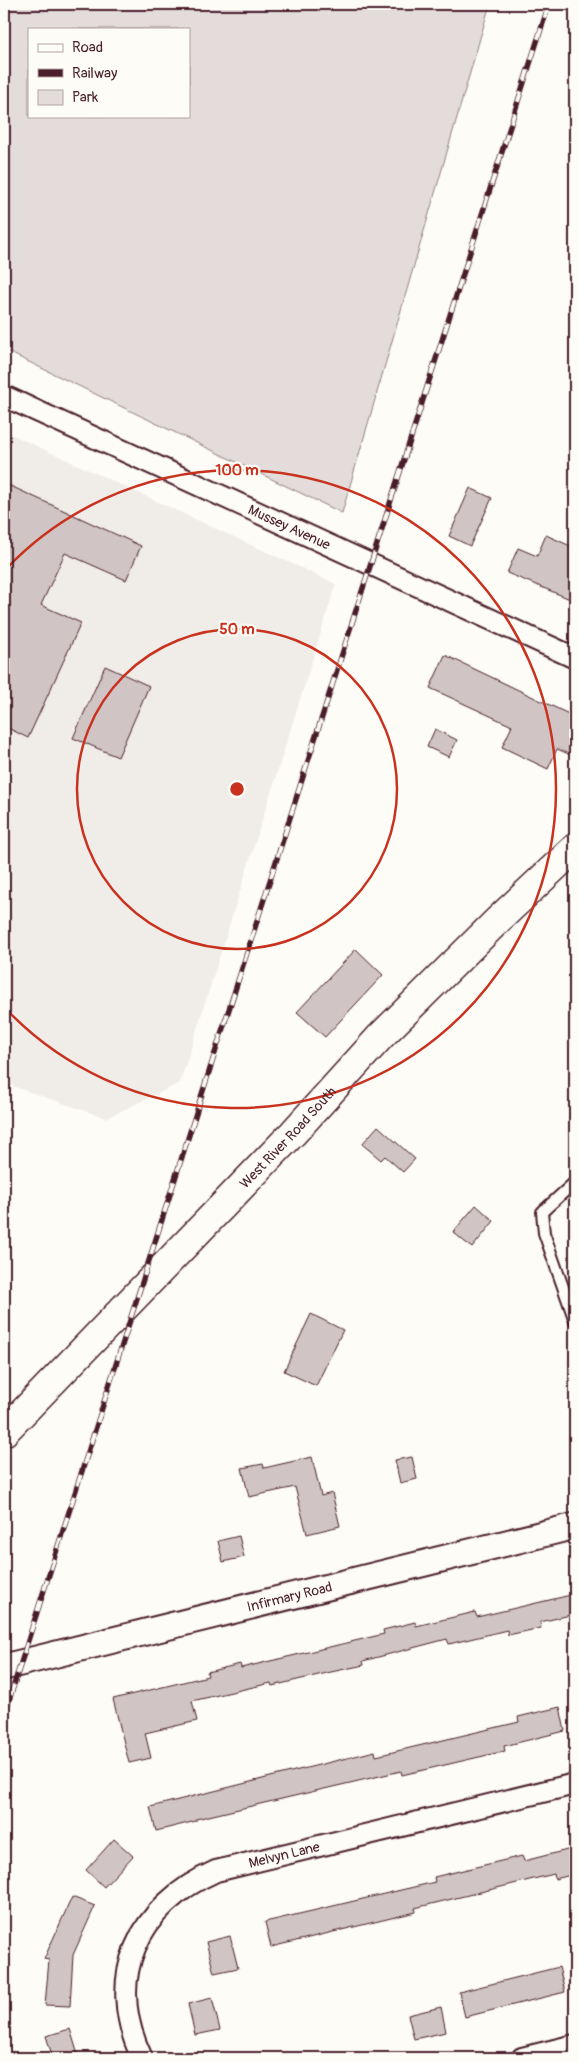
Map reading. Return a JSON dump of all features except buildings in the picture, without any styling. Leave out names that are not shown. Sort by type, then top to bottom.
[{"type":"main road","name":"West River Road South","points":[[4,1432],[293,1133],[380,1038],[498,920],[575,848]]},
{"type":"street","name":"Mussey Avenue","points":[[4,396],[575,658]]},
{"type":"street","name":"Infirmary Road","points":[[4,1667],[575,1526]]},
{"type":"street","name":"Melvyn Lane","points":[[142,2058],[133,2037],[127,2014],[126,1992],[129,1969],[135,1947],[146,1926],[159,1908],[176,1892],[195,1880],[216,1871],[575,1784]]},
{"type":"street","points":[[522,2058],[575,2046]]},
{"type":"lane","points":[[575,1182],[542,1212],[544,1232],[575,1321]]},
{"type":"shaded area","points":[[4,431],[336,584],[180,1083],[106,1118],[4,1083]]},
{"type":"green space","points":[[4,4],[490,4],[342,513],[4,350]]},
{"type":"railway","points":[[4,1716],[549,4]]}]
